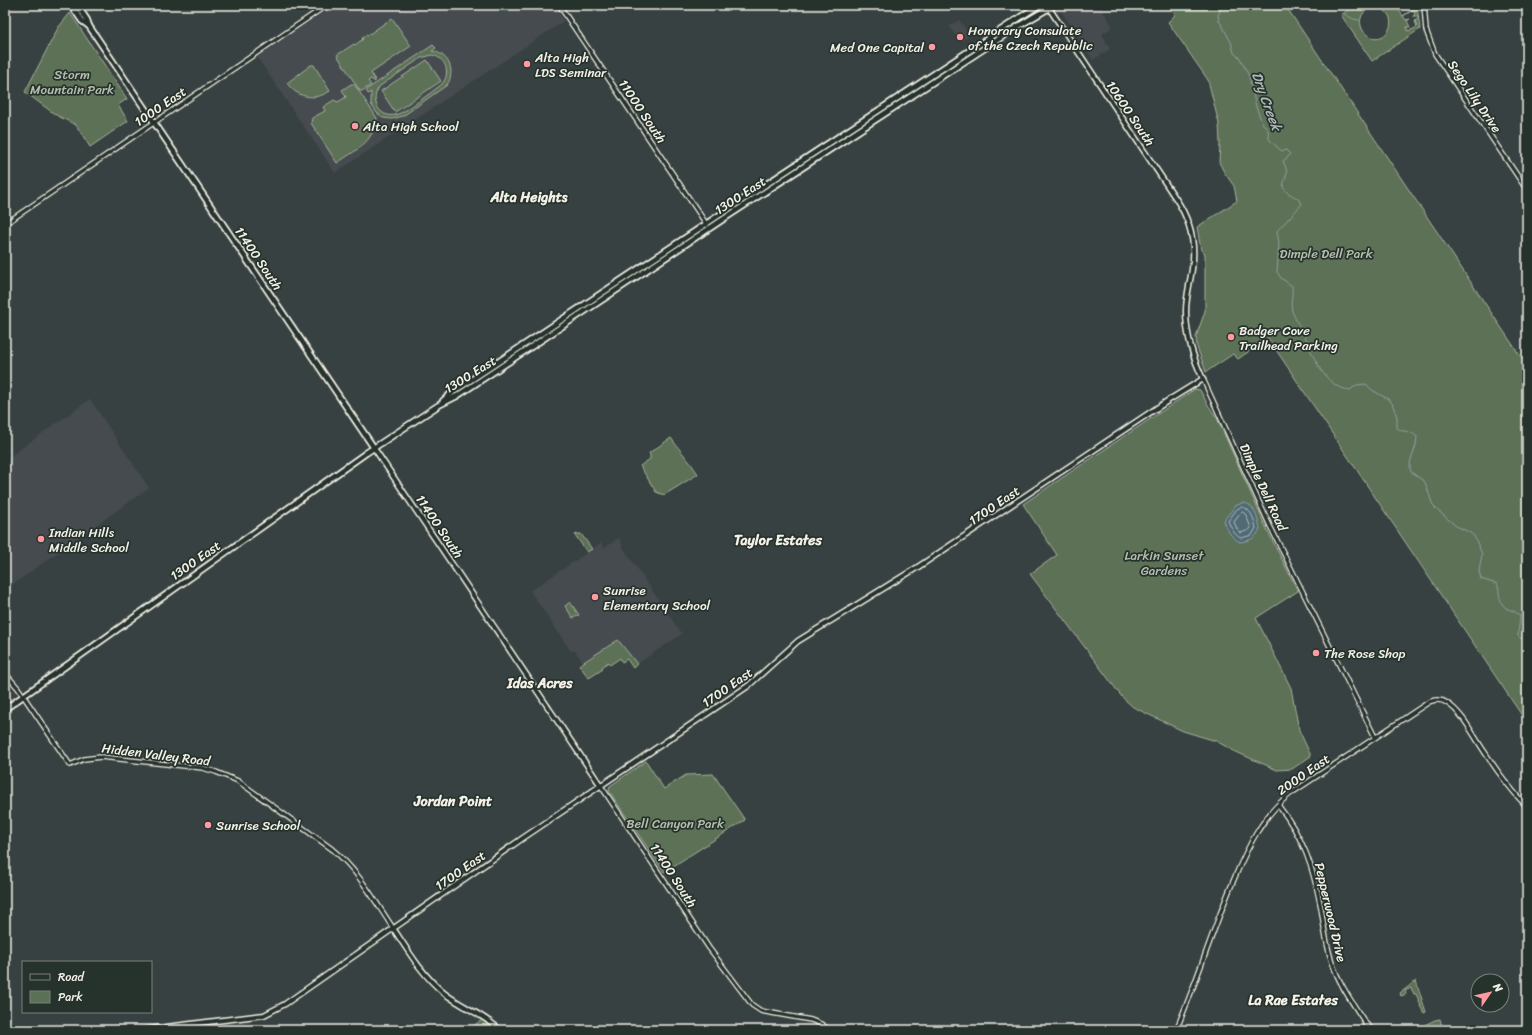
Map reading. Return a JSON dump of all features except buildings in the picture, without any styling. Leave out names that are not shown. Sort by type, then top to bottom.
[{"type":"main road","name":"11400 South","points":[[71,5],[82,21],[89,26]]},
{"type":"main road","name":"11400 South","points":[[77,5],[87,20],[89,26],[601,786]]},
{"type":"main road","name":"1300 East","points":[[439,405],[453,392],[1039,5]]},
{"type":"main road","name":"10600 South","points":[[1044,5],[1049,7],[1180,205],[1191,232]]},
{"type":"main road","name":"1300 East","points":[[5,709],[374,448],[439,405],[457,396],[1017,27],[1054,5]]},
{"type":"main road","points":[[828,152],[828,147],[852,128]]},
{"type":"main road","name":"Dimple Dell Road","points":[[1191,232],[1193,261],[1187,299],[1187,325],[1191,350],[1203,379]]},
{"type":"main road","name":"1700 East","points":[[142,1030],[264,1014],[285,1004],[523,838],[748,686],[798,641],[918,568],[1169,400],[1203,379]]},
{"type":"main road","points":[[393,928],[423,972],[436,986],[453,1000],[482,1016],[500,1030]]},
{"type":"street","name":"1000 East","points":[[5,224],[327,5]]},
{"type":"street","name":"11000 South","points":[[559,5],[710,229]]},
{"type":"street","name":"Sego Lily Drive","points":[[1424,5],[1426,30],[1435,54],[1527,190]]},
{"type":"street","name":"Dimple Dell Road","points":[[1203,379],[1270,526],[1375,738]]},
{"type":"street","points":[[5,673],[24,696]]},
{"type":"street","name":"Hidden Valley Road","points":[[24,696],[70,765],[92,757],[109,757],[203,768],[238,781],[340,855],[358,876],[393,928]]},
{"type":"street","name":"2000 East","points":[[1176,1030],[1217,920],[1244,856],[1258,830],[1278,805],[1302,786],[1429,702],[1438,700],[1444,701],[1451,706],[1460,716],[1499,774],[1527,807]]},
{"type":"street","name":"11400 South","points":[[601,786],[704,941],[748,1000],[761,1011],[816,1022],[829,1030]]},
{"type":"street","name":"Pepperwood Drive","points":[[1278,805],[1298,835],[1309,856],[1316,880],[1328,950],[1333,965],[1344,989],[1372,1030]]},
{"type":"street","points":[[1366,1023],[1366,1030]]},
{"type":"shaded area","name":"Alta High School","points":[[334,5],[554,5],[564,21],[335,173],[257,57]]},
{"type":"shaded area","points":[[1062,5],[1099,5],[1112,25],[1111,28],[1102,34],[1110,49],[1093,60],[1062,12]]},
{"type":"shaded area","points":[[959,20],[969,36],[960,42],[949,26]]},
{"type":"shaded area","name":"Indian Hills Middle School","points":[[90,399],[149,488],[5,590],[5,460]]},
{"type":"shaded area","name":"Sunrise Elementary School","points":[[620,537],[622,546],[682,634],[637,664],[618,640],[583,662],[575,651],[570,650],[530,591],[601,543],[604,548]]},
{"type":"green space","name":"Dimple Dell Park","points":[[1171,5],[1285,5],[1527,366],[1527,723],[1268,338],[1238,359],[1233,354],[1206,372],[1197,347],[1196,337],[1205,311],[1205,254],[1201,250],[1197,227],[1237,201],[1234,186],[1219,162],[1219,124],[1208,80],[1168,22],[1175,15]]},
{"type":"green space","points":[[1355,5],[1395,5],[1403,16],[1417,6],[1420,29],[1372,61],[1341,15]],"holes":[[[1375,7],[1383,10],[1391,21],[1387,32],[1383,36],[1376,38],[1365,33],[1360,22],[1364,13]],[[1413,10],[1415,14],[1413,16],[1418,16],[1418,19],[1415,21],[1417,27],[1407,31],[1407,27],[1410,27],[1407,21],[1410,19],[1406,20],[1403,16]]]},
{"type":"green space","name":"Storm Mountain Park","points":[[70,13],[127,99],[118,105],[128,121],[90,147],[76,125],[56,115],[25,92],[58,28]]},
{"type":"green space","points":[[392,18],[411,46],[371,73],[375,82],[371,79],[368,81],[371,85],[360,91],[337,55],[354,44],[355,45],[367,34],[368,35]]},
{"type":"green space","points":[[433,45],[436,48],[432,51],[447,59],[451,69],[450,80],[447,85],[403,116],[392,119],[383,118],[376,112],[371,104],[371,92],[368,94],[366,90]],"holes":[[[432,55],[441,59],[446,66],[445,80],[442,84],[419,101],[395,115],[383,113],[379,109],[375,99],[376,92],[380,86],[421,58]]]},
{"type":"green space","points":[[427,60],[441,81],[395,112],[381,91]]},
{"type":"green space","points":[[311,65],[314,65],[330,91],[312,97],[301,95],[287,83]]},
{"type":"green space","points":[[351,84],[354,84],[377,118],[375,127],[368,140],[357,150],[337,163],[311,123],[312,118],[325,111],[323,107],[334,100],[338,102],[346,97],[342,90]]},
{"type":"green space","name":"Larkin Sunset Gardens","points":[[1195,389],[1200,390],[1217,418],[1269,534],[1298,591],[1256,618],[1291,688],[1299,730],[1311,756],[1292,769],[1277,770],[1234,751],[1216,741],[1183,731],[1133,707],[1122,697],[1030,574],[1057,555],[1023,504]]},
{"type":"green space","points":[[671,438],[698,474],[664,495],[656,492],[640,466],[650,459],[649,453]]},
{"type":"green space","points":[[581,534],[592,549],[587,552],[575,535]]},
{"type":"green space","points":[[570,602],[579,615],[573,618],[565,606]]},
{"type":"green space","points":[[618,640],[637,664],[633,668],[627,659],[622,662],[620,658],[610,665],[608,662],[602,667],[603,669],[589,678],[579,665]]},
{"type":"green space","name":"Bell Canyon Park","points":[[646,761],[664,789],[686,775],[713,774],[745,820],[664,872],[609,791],[610,786]]},
{"type":"green space","points":[[1416,981],[1426,1012],[1424,1013],[1416,994],[1414,994],[1411,988],[1405,991],[1406,994],[1401,996],[1400,993]]},
{"type":"green space","points":[[1440,1019],[1443,1030],[1414,1030],[1435,1020]]},
{"type":"green space","points":[[482,1020],[494,1030],[467,1030]]},
{"type":"water","points":[[1242,503],[1253,508],[1260,528],[1253,538],[1240,542],[1229,533],[1224,520],[1235,506]]},
{"type":"waterway","name":"Dry Creek","points":[[1223,5],[1218,15],[1219,20],[1231,42],[1234,53],[1240,58],[1249,76],[1256,107],[1263,124],[1268,130],[1269,139],[1282,151],[1286,150],[1290,154],[1283,161],[1287,172],[1283,187],[1302,204],[1277,231],[1279,243],[1277,272],[1281,278],[1292,286],[1291,308],[1316,362],[1327,378],[1341,388],[1350,390],[1357,385],[1366,384],[1372,390],[1392,403],[1397,417],[1397,428],[1402,431],[1412,433],[1417,437],[1410,463],[1411,472],[1425,482],[1432,503],[1436,509],[1456,526],[1474,536],[1482,554],[1479,571],[1481,579],[1497,584],[1500,600],[1503,606],[1520,616],[1518,636],[1520,638],[1527,639]]},
{"type":"waterway","points":[[1344,14],[1353,19],[1359,20]]},
{"type":"place","name":"Honorary Consulate of the Czech Republic","points":[[960,37]]},
{"type":"place","name":"Med One Capital","points":[[932,47]]},
{"type":"place","name":"Alta High LDS Seminar","points":[[527,64]]},
{"type":"place","name":"Alta High School","points":[[355,126]]},
{"type":"place","name":"Badger Cove Trailhead Parking","points":[[1231,337]]},
{"type":"place","name":"Indian Hills Middle School","points":[[41,539]]},
{"type":"place","name":"Sunrise Elementary School","points":[[595,597]]},
{"type":"place","name":"The Rose Shop","points":[[1316,653]]},
{"type":"place","name":"Sunrise School","points":[[208,825]]},
{"type":"district","name":"Alta Heights","points":[[529,197]]},
{"type":"district","name":"Taylor Estates","points":[[778,540]]},
{"type":"district","name":"Idas Acres","points":[[540,683]]},
{"type":"district","name":"Jordan Point","points":[[453,801]]},
{"type":"district","name":"La Rae Estates","points":[[1293,1000]]}]
